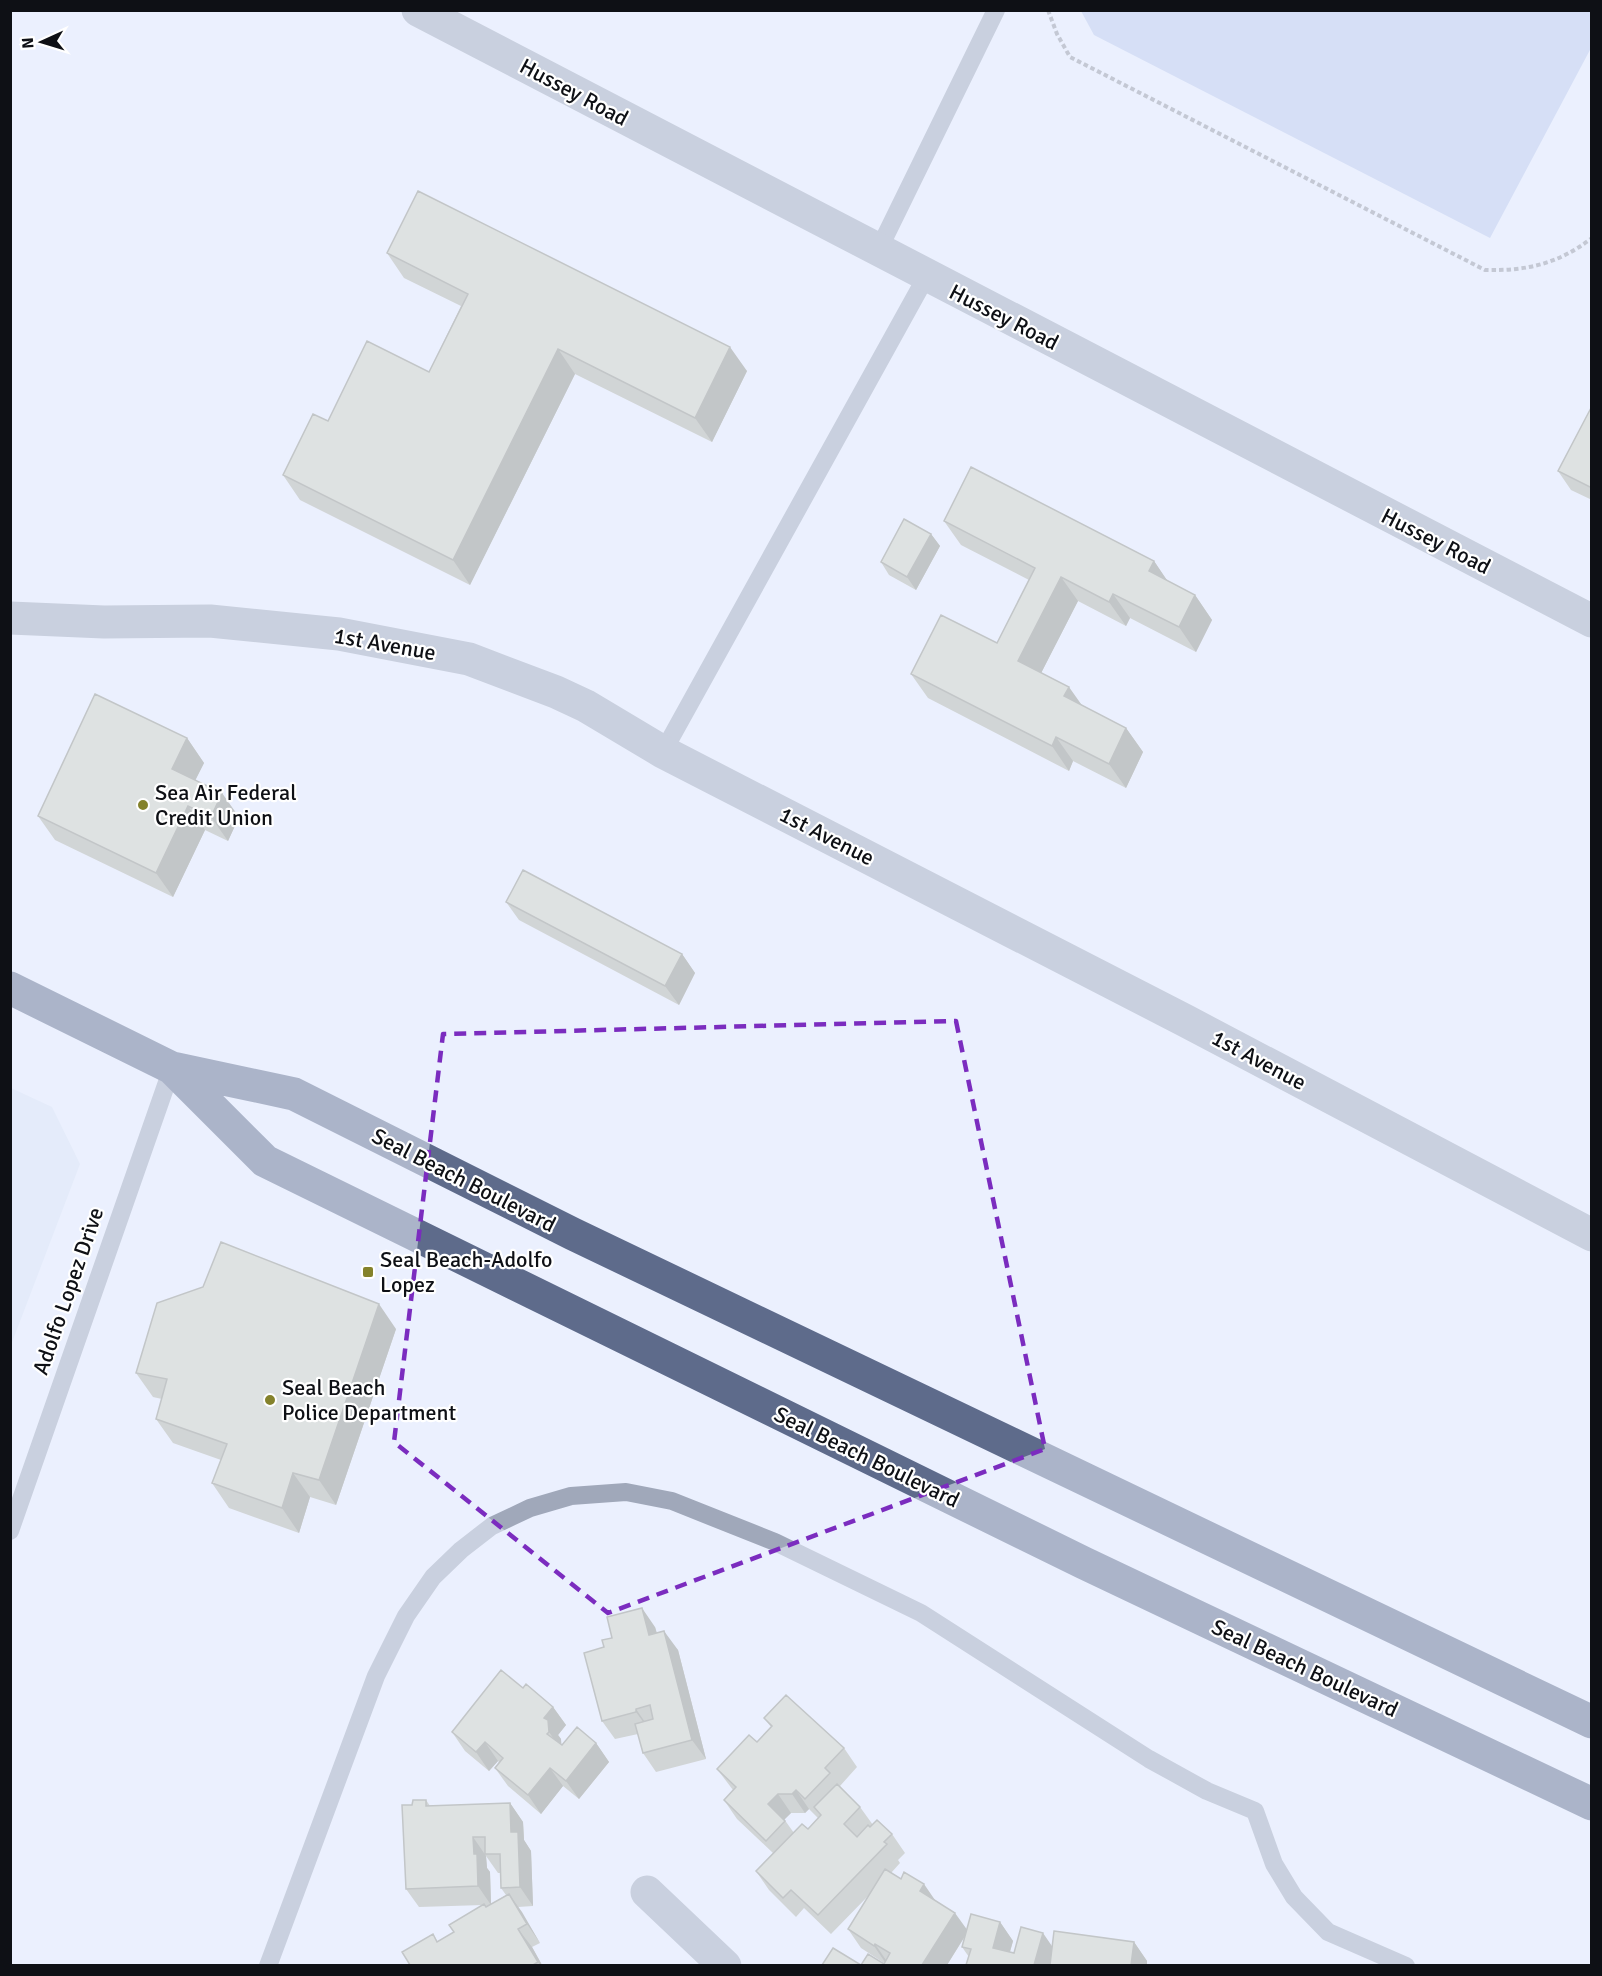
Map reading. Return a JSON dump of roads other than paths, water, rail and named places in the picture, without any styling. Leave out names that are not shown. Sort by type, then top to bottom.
[{"type":"main road","name":"Seal Beach Boulevard","points":[[10,988],[172,1068],[294,1094],[573,1234],[1592,1722]]},
{"type":"main road","name":"Seal Beach Boulevard","points":[[172,1068],[265,1161],[1084,1563],[1592,1804]]},
{"type":"street","name":"Hussey Road","points":[[418,10],[926,277],[1592,621]]},
{"type":"street","name":"1st Avenue","points":[[10,618],[104,622],[210,621],[339,634],[469,659],[556,692],[586,706],[663,752],[1175,1016],[1592,1235]]},
{"type":"street","points":[[647,1893],[725,1965]]},
{"type":"lane","points":[[878,251],[996,10]]},
{"type":"lane","points":[[663,752],[926,277]]},
{"type":"lane","name":"Adolfo Lopez Drive","points":[[10,1531],[172,1068]]},
{"type":"lane","points":[[268,1965],[376,1676],[406,1616],[433,1577],[461,1550],[492,1526],[530,1508],[571,1496],[627,1492],[672,1501],[775,1542],[921,1613],[1149,1760],[1207,1791],[1255,1812],[1274,1864],[1294,1897],[1328,1932],[1406,1965]]},
{"type":"place","name":"Sea Air Federal Credit Union","points":[[143,805]]},
{"type":"place","name":"Seal Beach-Adolfo Lopez","points":[[368,1272]]},
{"type":"place","name":"Seal Beach Police Department","points":[[270,1400]]}]
